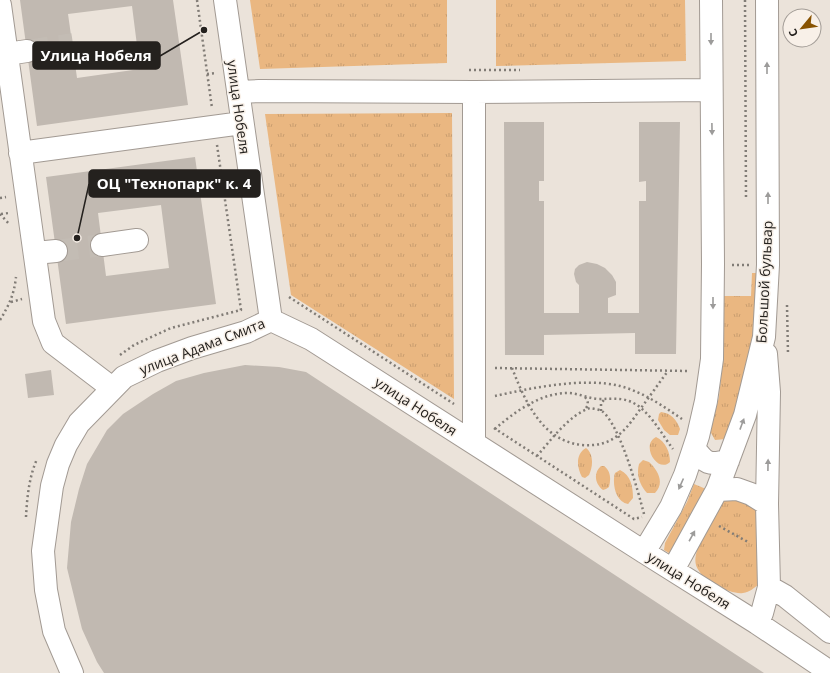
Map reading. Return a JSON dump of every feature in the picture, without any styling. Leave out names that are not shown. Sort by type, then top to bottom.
[{"type":"street","name":"улица Нобеля","points":[[224,0],[271,320],[311,339],[757,623],[830,672]]},
{"type":"street","points":[[644,552],[671,507],[685,475],[685,451],[706,401],[712,359],[713,264],[711,0]]},
{"type":"street","name":"Большой бульвар","points":[[673,570],[717,490],[745,415],[764,337],[768,265],[767,0]]},
{"type":"street","points":[[0,5],[17,53],[20,153],[45,252],[44,320],[53,343],[104,383]]},
{"type":"street","points":[[238,92],[711,90]]},
{"type":"street","points":[[474,92],[474,443]]},
{"type":"street","points":[[20,153],[242,123]]},
{"type":"street","points":[[102,245],[137,240]]},
{"type":"street","name":"улица Адама Смита","points":[[72,673],[54,631],[46,590],[43,551],[52,486],[58,464],[66,445],[104,383],[124,377],[157,360],[246,332],[271,320]]},
{"type":"street","points":[[757,623],[762,613],[769,587],[767,504],[769,392],[764,337]]},
{"type":"street","points":[[685,451],[714,464],[728,461]]},
{"type":"street","points":[[717,490],[737,489],[751,494],[767,504]]},
{"type":"street","points":[[769,587],[785,596],[830,632]]},
{"type":"path","points":[[104,383],[104,367],[134,345],[171,328],[241,310],[197,0]]},
{"type":"path","points":[[745,0],[746,201]]},
{"type":"path","points":[[0,214],[12,226]]},
{"type":"path","points":[[713,264],[768,265]]},
{"type":"path","points":[[288,290],[289,298],[634,519],[644,517],[648,511]]},
{"type":"path","points":[[788,305],[788,360]]},
{"type":"path","points":[[495,368],[693,371]]},
{"type":"path","points":[[512,368],[528,405],[545,427],[565,441],[590,446],[605,443],[618,436],[631,422],[668,371]]},
{"type":"path","points":[[495,396],[521,390],[558,385],[595,383],[620,386],[649,398],[686,421]]},
{"type":"path","points":[[494,428],[510,415],[528,405],[558,394],[575,394],[599,399],[626,399],[641,408],[657,427],[685,451]]},
{"type":"path","points":[[584,397],[588,402],[585,410]]},
{"type":"path","points":[[601,411],[601,403],[606,398]]},
{"type":"path","points":[[537,456],[571,420],[585,410],[590,408],[601,411],[611,422],[618,436],[638,491],[644,517]]},
{"type":"path","points":[[26,520],[26,505],[33,468],[39,455]]},
{"type":"path","points":[[702,517],[756,547],[767,549]]},
{"type":"green space","points":[[250,0],[447,0],[447,63],[260,69]]},
{"type":"green space","points":[[496,0],[685,0],[686,61],[496,66]]},
{"type":"green space","points":[[452,113],[454,399],[291,295],[265,114]]},
{"type":"green space","points":[[752,273],[756,273],[755,323],[739,401],[726,439],[715,440],[710,431],[719,397],[723,357],[723,296],[751,296]]},
{"type":"green space","points":[[661,412],[671,415],[675,420],[680,429],[678,435],[670,435],[664,430],[658,420]]},
{"type":"green space","points":[[656,437],[665,444],[668,451],[670,462],[665,465],[656,461],[650,452],[652,441]]},
{"type":"green space","points":[[586,448],[592,457],[592,465],[589,475],[585,478],[582,477],[580,473],[578,461],[580,454]]},
{"type":"green space","points":[[643,460],[652,465],[659,477],[660,485],[655,493],[647,493],[639,480],[638,468],[639,464]]},
{"type":"green space","points":[[601,466],[604,466],[608,470],[610,478],[609,487],[603,490],[598,485],[596,478],[598,469]]},
{"type":"green space","points":[[620,470],[629,478],[633,490],[633,498],[628,504],[620,500],[614,487],[615,473]]},
{"type":"green space","points":[[694,484],[706,489],[674,550],[669,553],[664,550],[665,543],[687,502]]},
{"type":"green space","points":[[732,496],[755,507],[758,516],[759,584],[750,591],[743,593],[725,590],[712,583],[702,575],[697,568],[695,558],[697,550],[724,500]]},
{"type":"building","points":[[20,0],[173,0],[188,105],[37,126]],"holes":[[[132,6],[140,69],[77,78],[68,14]]]},
{"type":"building","points":[[504,122],[544,122],[544,181],[539,181],[539,201],[544,201],[544,313],[579,313],[579,285],[576,282],[574,274],[575,269],[579,265],[587,262],[597,264],[605,268],[616,282],[616,295],[608,298],[608,313],[639,313],[639,201],[646,201],[646,181],[639,182],[639,122],[680,122],[676,354],[635,354],[635,333],[544,335],[544,355],[505,355]]},
{"type":"building","points":[[195,157],[216,304],[66,324],[46,177]],"holes":[[[161,205],[169,268],[106,276],[98,213]]]},
{"type":"building","points":[[245,365],[279,367],[306,372],[764,673],[104,673],[97,662],[82,629],[67,568],[71,522],[87,464],[107,430],[123,414],[153,394],[176,381],[204,373]]},
{"type":"building","points":[[51,370],[54,395],[28,398],[25,374]]},
{"type":"tunnel","points":[[27,51],[73,44]]},
{"type":"tunnel","points":[[56,251],[102,245]]},
{"type":"place","name":"Улица Нобеля","points":[[204,30]]},
{"type":"place","name":"ОЦ \"Технопарк\" к. 4","points":[[77,238]]}]
